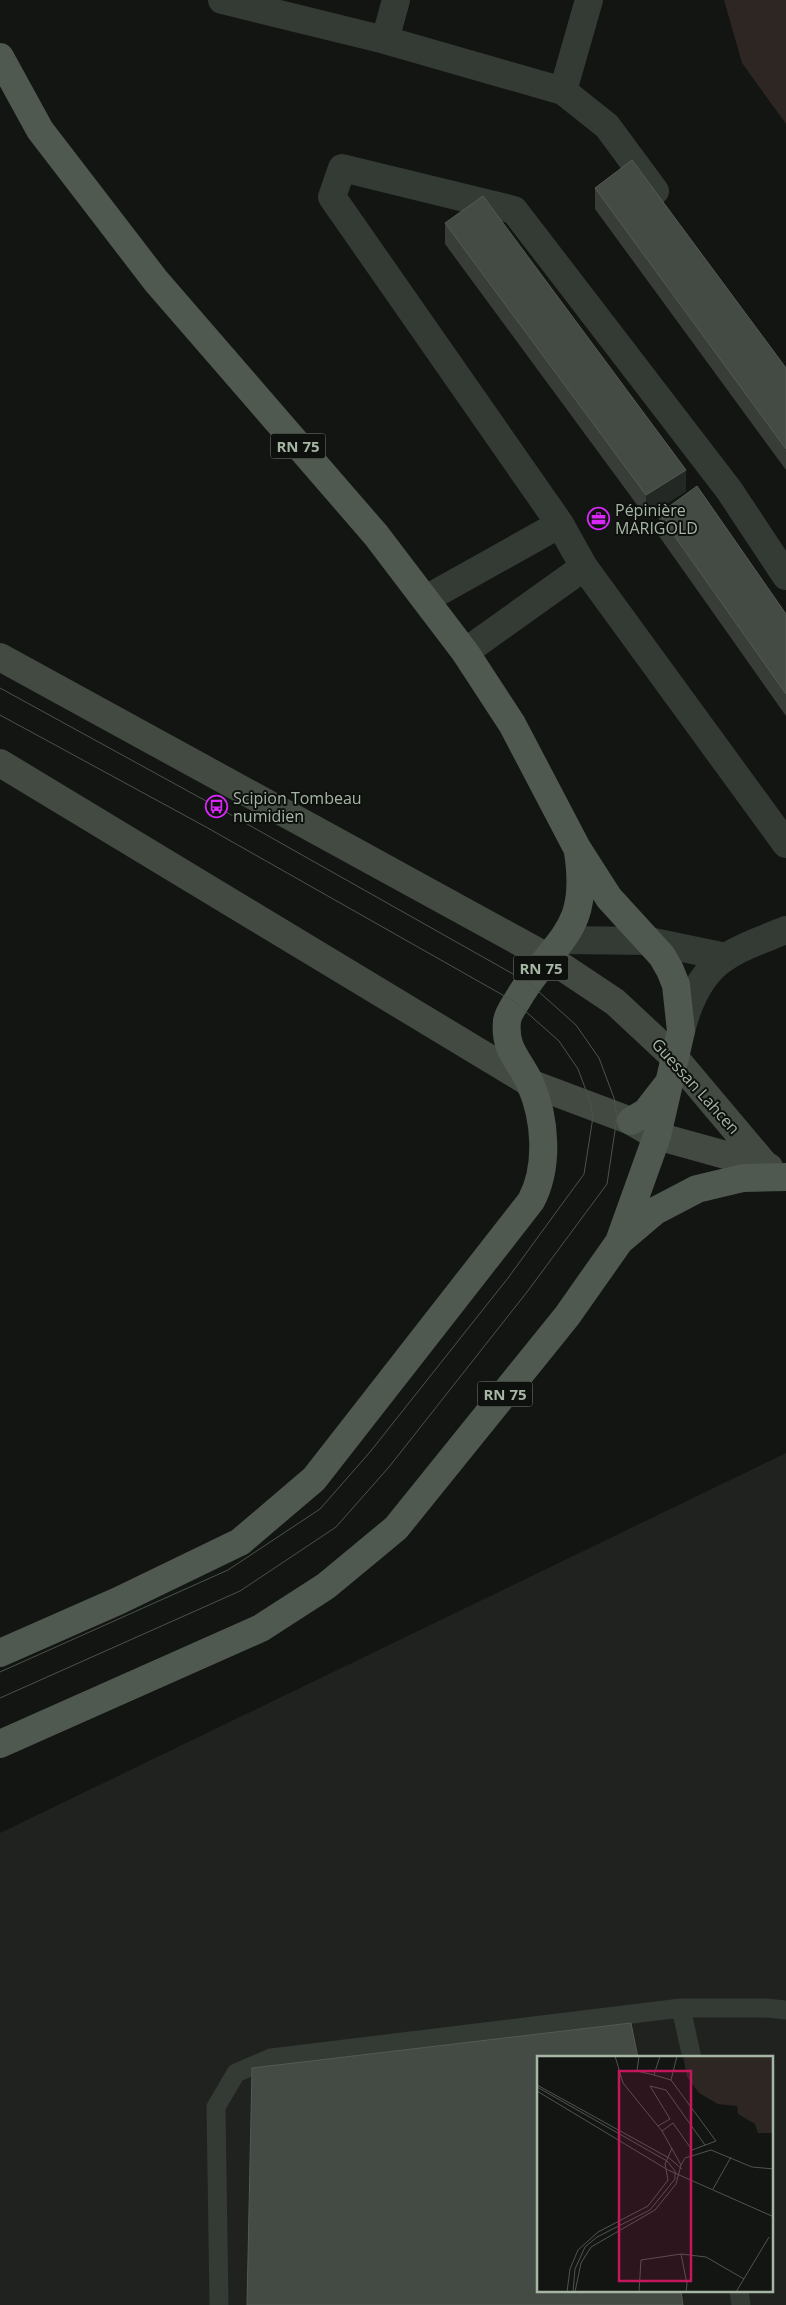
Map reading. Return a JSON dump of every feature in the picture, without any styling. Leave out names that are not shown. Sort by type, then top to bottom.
[{"type":"main road","name":"RN 75","points":[[0,57],[40,130],[156,281],[376,535],[465,652],[512,724],[577,848],[609,898],[662,956],[676,985],[681,1031],[657,1136],[619,1242],[567,1316],[396,1528],[326,1586],[261,1628],[0,1744]]},
{"type":"main road","name":"Guessan Lahcen","points":[[0,657],[557,949],[615,1002],[673,1069],[779,1173]]},
{"type":"main road","name":"Guessan Lahcen","points":[[0,763],[530,1083],[631,1121],[657,1136],[779,1173]]},
{"type":"main road","name":"RN 75","points":[[0,1653],[118,1601],[240,1542],[314,1479],[531,1201],[537,1189],[543,1156],[542,1124],[530,1083],[510,1051],[506,1034],[507,1017],[529,983],[557,949],[574,920],[580,899],[582,876],[577,848]]},
{"type":"main road","points":[[631,1121],[646,1112],[673,1069]]},
{"type":"main road","points":[[619,1242],[655,1211],[697,1189],[743,1178],[779,1173]]},
{"type":"street","points":[[222,0],[385,40],[563,91],[607,126],[670,212]]},
{"type":"street","points":[[385,40],[396,0]]},
{"type":"street","points":[[563,91],[589,0]]},
{"type":"street","points":[[786,576],[729,490],[514,210],[342,168],[332,197],[560,524],[584,567],[786,844]]},
{"type":"street","points":[[426,600],[560,524]]},
{"type":"street","points":[[465,652],[584,567]]},
{"type":"street","points":[[681,1031],[686,1010],[696,990],[709,972],[726,957],[786,930]]},
{"type":"street","points":[[557,949],[649,941],[726,957]]},
{"type":"lane","points":[[219,2305],[216,2107],[236,2073],[271,2058],[681,2008],[766,2008],[786,2010]]},
{"type":"lane","points":[[681,2008],[692,2056]]},
{"type":"lane","points":[[739,2292],[741,2305]]},
{"type":"shaded area","points":[[724,0],[786,0],[786,124],[742,63]]},
{"type":"shaded area","points":[[786,1453],[786,2305],[0,2305],[0,1833]]},
{"type":"building","points":[[632,160],[786,368],[786,449],[595,188]]},
{"type":"building","points":[[483,196],[686,470],[646,495],[445,223]]},
{"type":"building","points":[[697,486],[786,614],[786,694],[659,514]]},
{"type":"building","points":[[631,2023],[638,2056],[537,2056],[537,2292],[681,2292],[683,2305],[247,2305],[252,2068]]},
{"type":"tram line","points":[[0,688],[217,807],[529,983],[576,1025],[599,1058],[614,1098],[617,1117],[607,1184],[527,1292],[389,1467],[336,1527],[240,1591],[0,1698]]},
{"type":"tram line","points":[[0,715],[206,827],[515,1002],[559,1041],[578,1069],[591,1104],[593,1117],[584,1174],[508,1278],[370,1452],[320,1509],[228,1570],[0,1672]]},
{"type":"place","name":"Pépinière MARIGOLD","points":[[599,519]]},
{"type":"place","name":"Scipion Tombeau numidien","points":[[217,807]]}]
